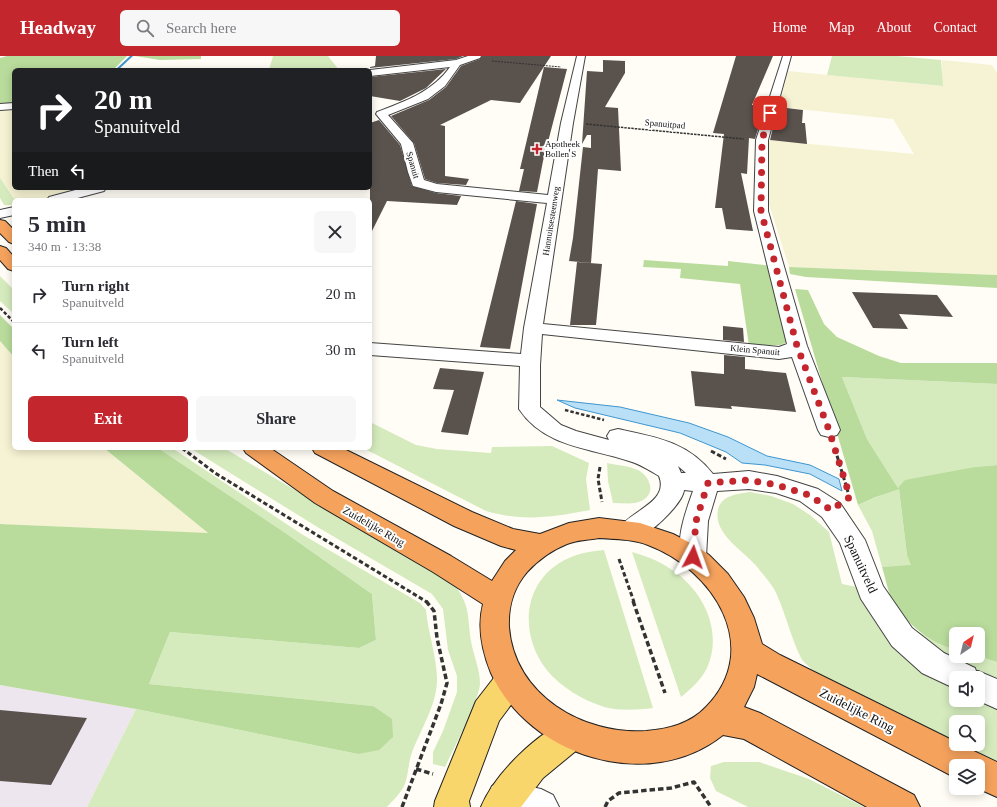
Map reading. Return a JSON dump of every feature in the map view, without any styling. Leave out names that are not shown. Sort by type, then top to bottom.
[{"type":"highway","points":[[0,224],[12,237]]},
{"type":"highway","points":[[0,251],[12,264]]},
{"type":"highway","name":"Zuidelijke Ring","points":[[257,450],[324,497],[442,564],[498,599]]},
{"type":"highway","points":[[327,450],[463,519],[510,539],[541,544]]},
{"type":"highway","points":[[599,528],[631,530],[663,540],[693,557],[715,577],[733,601],[744,628],[748,651],[739,689],[718,718],[695,735],[667,745],[636,748],[603,744],[572,734],[537,710],[511,680],[498,653],[494,625],[498,599],[507,577],[522,559],[541,544],[568,533],[599,528]]},
{"type":"highway","name":"Zuidelijke Ring","points":[[748,651],[769,665],[954,759]]},
{"type":"highway","points":[[718,718],[749,724],[902,807]]},
{"type":"highway","points":[[985,774],[997,780]]},
{"type":"main road","points":[[452,807],[452,801],[487,712],[511,680]]},
{"type":"main road","points":[[501,802],[531,766],[572,734]]},
{"type":"street","points":[[372,73],[462,61],[477,56]]},
{"type":"street","name":"Hannuitsesteenweg","points":[[581,56],[567,122],[533,328],[528,386],[530,409],[553,430],[570,437],[616,449],[651,461],[669,471],[673,481]]},
{"type":"street","points":[[788,56],[762,140],[761,211],[797,346],[829,430]]},
{"type":"street","name":"Spanuit","points":[[375,115],[410,104],[432,93],[462,61]]},
{"type":"street","points":[[0,107],[12,106]]},
{"type":"street","name":"Spanuit","points":[[375,115],[407,143],[418,183],[436,188],[555,200]]},
{"type":"street","points":[[62,198],[92,190]]},
{"type":"street","points":[[0,214],[12,211]]},
{"type":"street","name":"Klein Spanuit","points":[[533,328],[779,353],[789,352],[797,346]]},
{"type":"street","points":[[372,349],[530,361]]},
{"type":"street","points":[[528,386],[540,406],[560,420],[573,426],[659,445],[679,454],[697,468],[708,483],[696,521],[693,557]]},
{"type":"street","name":"Spanuitveld","points":[[673,481],[708,483],[748,480],[777,485],[809,495],[831,510],[852,540],[871,591],[902,637],[933,663],[950,671]]},
{"type":"street","points":[[631,530],[661,508],[672,494],[673,481]]},
{"type":"street","points":[[985,688],[997,694]]},
{"type":"street","points":[[501,802],[541,807]]},
{"type":"path","points":[[462,61],[563,68]]},
{"type":"path","name":"Spanuitpad","points":[[567,122],[762,140]]},
{"type":"path","points":[[0,308],[12,320]]},
{"type":"path","points":[[829,430],[850,497],[831,510]]},
{"type":"path","points":[[185,450],[215,473],[425,600],[434,611],[437,638],[447,683],[441,704],[402,807]]},
{"type":"path","points":[[602,502],[599,470],[603,462]]},
{"type":"path","points":[[619,559],[665,693]]},
{"type":"path","points":[[605,807],[608,801],[619,793],[671,788],[694,782],[711,807]]},
{"type":"shaded area","points":[[942,60],[992,65],[997,73],[997,275],[789,267],[769,204],[769,140],[914,154],[893,119],[779,107],[788,71],[942,86]]},
{"type":"shaded area","points":[[12,109],[12,190],[77,190],[76,191],[48,198],[14,198],[0,178],[0,110]]},
{"type":"shaded area","points":[[0,341],[12,355],[12,450],[106,450],[209,534],[0,524]]},
{"type":"shaded area","points":[[0,685],[136,709],[87,807],[0,807]]},
{"type":"green space","points":[[7,56],[127,56],[115,68],[12,68],[12,103],[0,103],[0,58]]},
{"type":"green space","points":[[135,56],[201,56],[201,59],[160,60]]},
{"type":"green space","points":[[273,56],[328,56],[337,68],[270,68]]},
{"type":"green space","points":[[832,56],[897,56],[941,60],[943,86],[827,75]]},
{"type":"green space","points":[[0,178],[14,198],[12,198],[12,205],[4,205],[0,198]]},
{"type":"green space","points":[[644,260],[728,266],[728,261],[772,266],[790,341],[780,345],[749,346],[740,284],[680,278],[681,269],[643,267]]},
{"type":"green space","points":[[789,267],[997,275],[997,288],[806,277],[790,274]]},
{"type":"green space","points":[[0,276],[12,288],[12,312],[0,301]]},
{"type":"green space","points":[[795,289],[808,290],[824,324],[837,337],[879,356],[901,363],[997,363],[997,384],[842,377],[867,439],[898,488],[905,480],[975,467],[997,465],[997,662],[985,658],[985,627],[949,627],[949,648],[921,633],[907,620],[893,601],[882,567],[911,565],[907,555],[899,489],[858,505]]},
{"type":"green space","points":[[0,315],[12,327],[12,355],[0,341]]},
{"type":"green space","points":[[842,377],[997,384],[997,465],[975,467],[899,489],[907,555],[912,566],[882,567],[872,531],[858,505],[898,488],[867,439]]},
{"type":"green space","points":[[372,423],[416,445],[437,449],[491,453],[492,447],[552,446],[589,463],[586,479],[590,510],[563,515],[538,517],[513,516],[486,511],[367,450],[372,450]]},
{"type":"green space","points":[[106,450],[161,450],[284,532],[372,594],[376,640],[359,648],[170,632],[149,684],[373,706],[392,719],[393,737],[379,750],[358,754],[136,709],[0,685],[0,524],[208,533]]},
{"type":"green space","points":[[161,450],[175,450],[303,535],[420,603],[426,610],[428,627],[434,651],[437,687],[432,707],[411,755],[405,784],[400,793],[387,807],[87,807],[136,709],[358,754],[373,706],[149,684],[170,632],[359,648],[376,640],[372,594],[284,532]]},
{"type":"green space","points":[[193,450],[227,450],[454,584],[466,605],[471,641],[479,672],[480,683],[479,691],[471,712],[445,767],[433,764],[433,752],[443,731],[457,692],[457,676],[448,650],[443,609],[432,594],[319,528]]},
{"type":"green space","points":[[607,463],[638,470],[643,474],[650,483],[647,497],[642,501],[635,503],[613,503],[608,481]]},
{"type":"green space","points":[[750,492],[771,496],[793,504],[810,515],[829,532],[842,584],[857,587],[949,678],[949,707],[985,707],[985,702],[997,705],[997,765],[969,751],[985,751],[985,715],[949,715],[949,741],[816,673],[804,662],[797,650],[775,591],[758,568],[731,542],[720,527],[718,510],[720,505],[726,498]]},
{"type":"green space","points":[[604,550],[653,708],[628,710],[616,709],[604,707],[580,697],[558,682],[546,669],[537,654],[531,639],[529,623],[530,607],[534,592],[542,579],[554,567],[569,558],[586,552]]},
{"type":"green space","points":[[632,552],[660,563],[681,576],[700,598],[707,611],[713,639],[712,654],[707,668],[702,676],[681,697]]},
{"type":"green space","points":[[917,631],[949,648],[949,656]]},
{"type":"green space","points":[[985,658],[997,662],[997,683],[985,677],[985,671],[972,671],[957,663],[985,663]]},
{"type":"green space","points":[[724,762],[759,762],[809,779],[864,807],[748,807],[716,791],[710,778],[711,766]]},
{"type":"water","points":[[557,400],[620,407],[689,423],[728,437],[767,456],[810,465],[839,479],[842,491],[810,474],[765,465],[742,463],[726,452],[680,433],[575,408]]},
{"type":"building","points":[[376,56],[463,56],[456,59],[370,68],[375,66]]},
{"type":"building","points":[[482,56],[551,56],[520,103],[491,100],[440,125],[445,126],[445,176],[469,179],[466,185],[437,183],[425,179],[414,143],[391,116],[429,100],[446,87],[461,66],[480,59]]},
{"type":"building","points":[[736,56],[773,56],[752,105],[765,106],[755,139],[749,138],[747,174],[741,173],[753,231],[726,229],[722,208],[715,208],[724,134],[713,133]]},
{"type":"building","points":[[603,60],[625,61],[625,73],[605,107],[618,108],[621,171],[598,169],[591,263],[569,261],[583,147],[591,148],[591,135],[587,135],[582,144],[587,71],[603,72]]},
{"type":"building","points":[[544,67],[567,69],[543,161],[537,192],[519,191],[524,169],[520,169]]},
{"type":"building","points":[[446,69],[426,88],[400,101],[372,96],[372,77]]},
{"type":"building","points":[[778,107],[803,110],[802,123],[805,123],[807,144],[770,140]]},
{"type":"building","points":[[379,120],[400,145],[412,186],[436,193],[461,196],[457,205],[387,201],[372,231],[372,198],[370,198],[370,190],[372,190],[372,122]]},
{"type":"building","points":[[516,201],[537,204],[510,349],[480,347]]},
{"type":"building","points":[[577,262],[602,264],[596,325],[570,325]]},
{"type":"building","points":[[852,292],[937,295],[953,317],[899,314],[908,329],[873,328]]},
{"type":"building","points":[[723,326],[743,328],[744,342],[723,340]]},
{"type":"building","points":[[724,355],[745,357],[745,369],[786,373],[796,412],[731,406],[732,409],[695,406],[691,371],[724,374]]},
{"type":"building","points":[[440,368],[484,372],[468,435],[441,432],[454,390],[433,389]]},
{"type":"building","points":[[0,710],[87,718],[51,785],[0,781]]},
{"type":"waterway","points":[[118,68],[132,56]]},
{"type":"place","name":"Apotheek Bollen S","points":[[537,149]]},
{"type":"route","points":[[693,557],[696,521],[708,483],[748,480],[777,485],[809,495],[831,510],[850,497],[829,430],[797,346],[761,211],[762,140],[770,113]]}]
